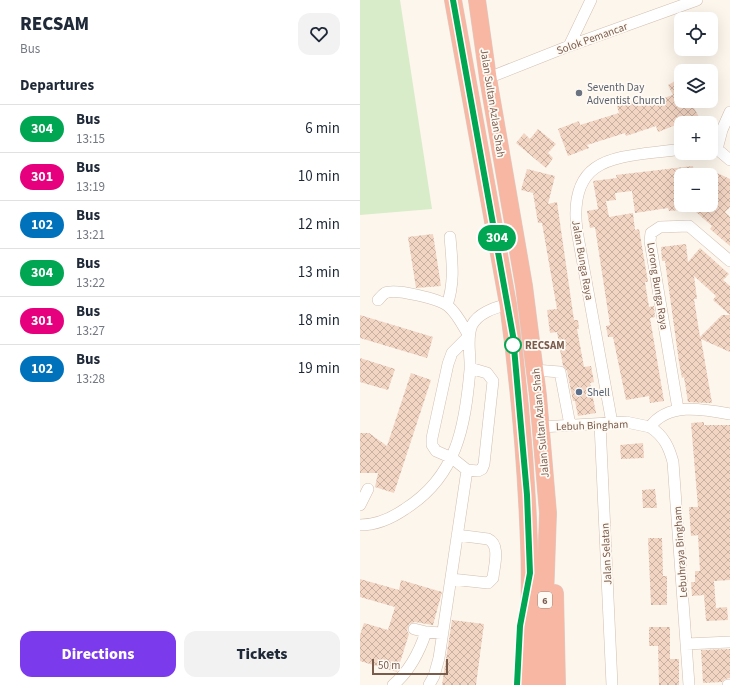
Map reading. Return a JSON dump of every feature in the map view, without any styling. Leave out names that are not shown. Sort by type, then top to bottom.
[{"type":"highway","name":"Jalan Sultan Azlan Shah","points":[[453,0],[508,304],[527,495],[530,573],[536,658]]},
{"type":"highway","name":"Jalan Sultan Azlan Shah","points":[[477,0],[488,78],[518,248],[535,370],[541,427],[548,506],[548,542],[536,658]]},
{"type":"highway","points":[[548,542],[554,566],[557,685]]},
{"type":"highway","points":[[517,685],[520,626],[530,573]]},
{"type":"highway","name":"6","points":[[528,685],[536,658]]},
{"type":"highway","name":"6","points":[[536,658],[542,685]]},
{"type":"street","points":[[569,46],[591,0]]},
{"type":"street","name":"Solok Pemancar","points":[[488,78],[569,46],[697,0]]},
{"type":"street","points":[[718,139],[730,112]]},
{"type":"street","name":"Jalan Bunga Raya","points":[[612,423],[577,231],[575,215],[578,190],[591,170],[599,164],[612,160],[674,150]]},
{"type":"street","points":[[718,151],[730,160]]},
{"type":"street","name":"Lorong Bunga Raya","points":[[678,408],[650,241],[651,233],[660,227],[682,225],[689,226],[730,261]]},
{"type":"street","points":[[447,305],[452,291],[453,271],[450,237]]},
{"type":"street","points":[[378,300],[384,293],[395,291],[421,296],[447,305],[469,336]]},
{"type":"street","points":[[360,525],[377,523],[388,519],[414,504],[427,493],[442,476],[452,458],[461,436],[470,368],[469,336],[472,326],[477,318],[483,313],[508,304]]},
{"type":"street","points":[[469,336],[458,346],[450,358],[432,438],[432,445],[436,451],[452,458],[467,470],[478,471],[482,469],[484,464],[493,381],[487,373],[470,368]]},
{"type":"street","points":[[535,370],[560,372],[570,425]]},
{"type":"street","points":[[650,427],[656,419],[678,408],[730,414]]},
{"type":"street","name":"Lebuh Bingham","points":[[541,427],[633,423],[650,427]]},
{"type":"street","name":"Jalan Selatan","points":[[600,424],[612,685]]},
{"type":"street","name":"Lebuhraya Bingham","points":[[650,427],[657,432],[668,446],[673,462],[689,685]]},
{"type":"street","points":[[429,685],[434,676],[439,658],[467,470]]},
{"type":"street","points":[[360,505],[368,489]]},
{"type":"street","points":[[451,579],[488,583],[493,578],[496,547],[493,541],[457,535]]},
{"type":"street","points":[[414,629],[442,634]]},
{"type":"street","points":[[393,685],[401,678],[417,656],[426,632]]},
{"type":"street","points":[[686,644],[730,642]]},
{"type":"green space","points":[[360,0],[400,0],[432,209],[360,215]]},
{"type":"building","points":[[674,82],[674,108],[694,108],[698,116],[674,116],[674,126],[658,132],[656,126],[626,136],[625,133],[587,145],[589,148],[568,156],[558,129],[579,121],[580,125],[619,113],[617,106],[636,100],[638,106],[673,95],[668,85]]},
{"type":"building","points":[[538,129],[556,144],[548,153],[553,158],[546,168],[516,143],[524,133],[530,139]]},
{"type":"building","points":[[693,166],[693,168],[676,168]]},
{"type":"building","points":[[674,168],[674,211],[669,211],[668,208],[635,213],[632,191],[615,193],[616,200],[606,201],[609,217],[633,213],[635,230],[639,229],[648,282],[645,282],[649,307],[654,306],[655,317],[650,318],[664,401],[650,403],[649,396],[626,400],[613,337],[608,337],[606,326],[610,325],[595,227],[590,228],[587,211],[598,209],[593,181],[617,178],[616,175]]},
{"type":"building","points":[[527,169],[555,176],[548,204],[557,202],[574,320],[578,320],[579,329],[577,329],[584,367],[591,366],[594,382],[590,383],[596,413],[578,416],[575,401],[573,401],[567,371],[563,366],[557,332],[550,333],[547,310],[557,309],[542,223],[538,223],[533,193],[521,190]]},
{"type":"building","points":[[718,173],[730,179],[730,207],[725,212],[730,217],[730,246],[710,229],[712,226],[696,212],[718,212]]},
{"type":"building","points":[[433,234],[441,286],[416,288],[408,237]]},
{"type":"building","points":[[686,244],[688,262],[700,248],[729,274],[723,280],[730,286],[730,315],[730,352],[701,339],[712,403],[688,402],[684,377],[682,378],[679,362],[665,261],[662,261],[661,247]],"holes":[[[694,276],[716,296],[713,300],[730,315],[722,315],[700,337],[694,299],[697,299]]]},
{"type":"building","points":[[360,315],[433,337],[427,358],[360,338]]},
{"type":"building","points":[[360,358],[395,369],[388,390],[360,382]]},
{"type":"building","points":[[411,373],[431,380],[394,493],[375,487],[378,473],[360,473],[360,433],[369,433],[387,446]]},
{"type":"building","points":[[704,422],[704,425],[730,425],[730,580],[714,581],[716,608],[727,607],[728,620],[706,621],[704,595],[692,596],[691,582],[695,582],[695,571],[700,571],[698,535],[691,536],[689,507],[698,507],[691,423]]},
{"type":"building","points":[[643,443],[644,458],[621,459],[620,445]]},
{"type":"building","points":[[655,489],[657,508],[643,508],[642,490]]},
{"type":"building","points":[[648,538],[662,538],[663,576],[667,576],[667,605],[651,605]]},
{"type":"building","points":[[360,579],[399,590],[401,580],[442,592],[433,625],[415,622],[409,624],[407,631],[409,634],[397,672],[360,661],[360,635],[364,623],[388,630],[395,607],[360,597]]},
{"type":"building","points":[[452,620],[484,624],[476,685],[442,685]]},
{"type":"building","points":[[649,627],[670,627],[670,659],[679,659],[679,685],[659,685],[658,646],[649,646]]},
{"type":"building","points":[[730,649],[730,678],[725,679],[722,682],[703,683],[701,650]]},
{"type":"bus line","name":"304","points":[[453,0],[513,336],[527,495],[530,573],[520,626],[517,685]]},
{"type":"place","name":"Seventh Day Adventist Church","points":[[579,93]]},
{"type":"place","name":"RECSAM","points":[[513,345]]},
{"type":"place","name":"Shell","points":[[579,392]]}]
